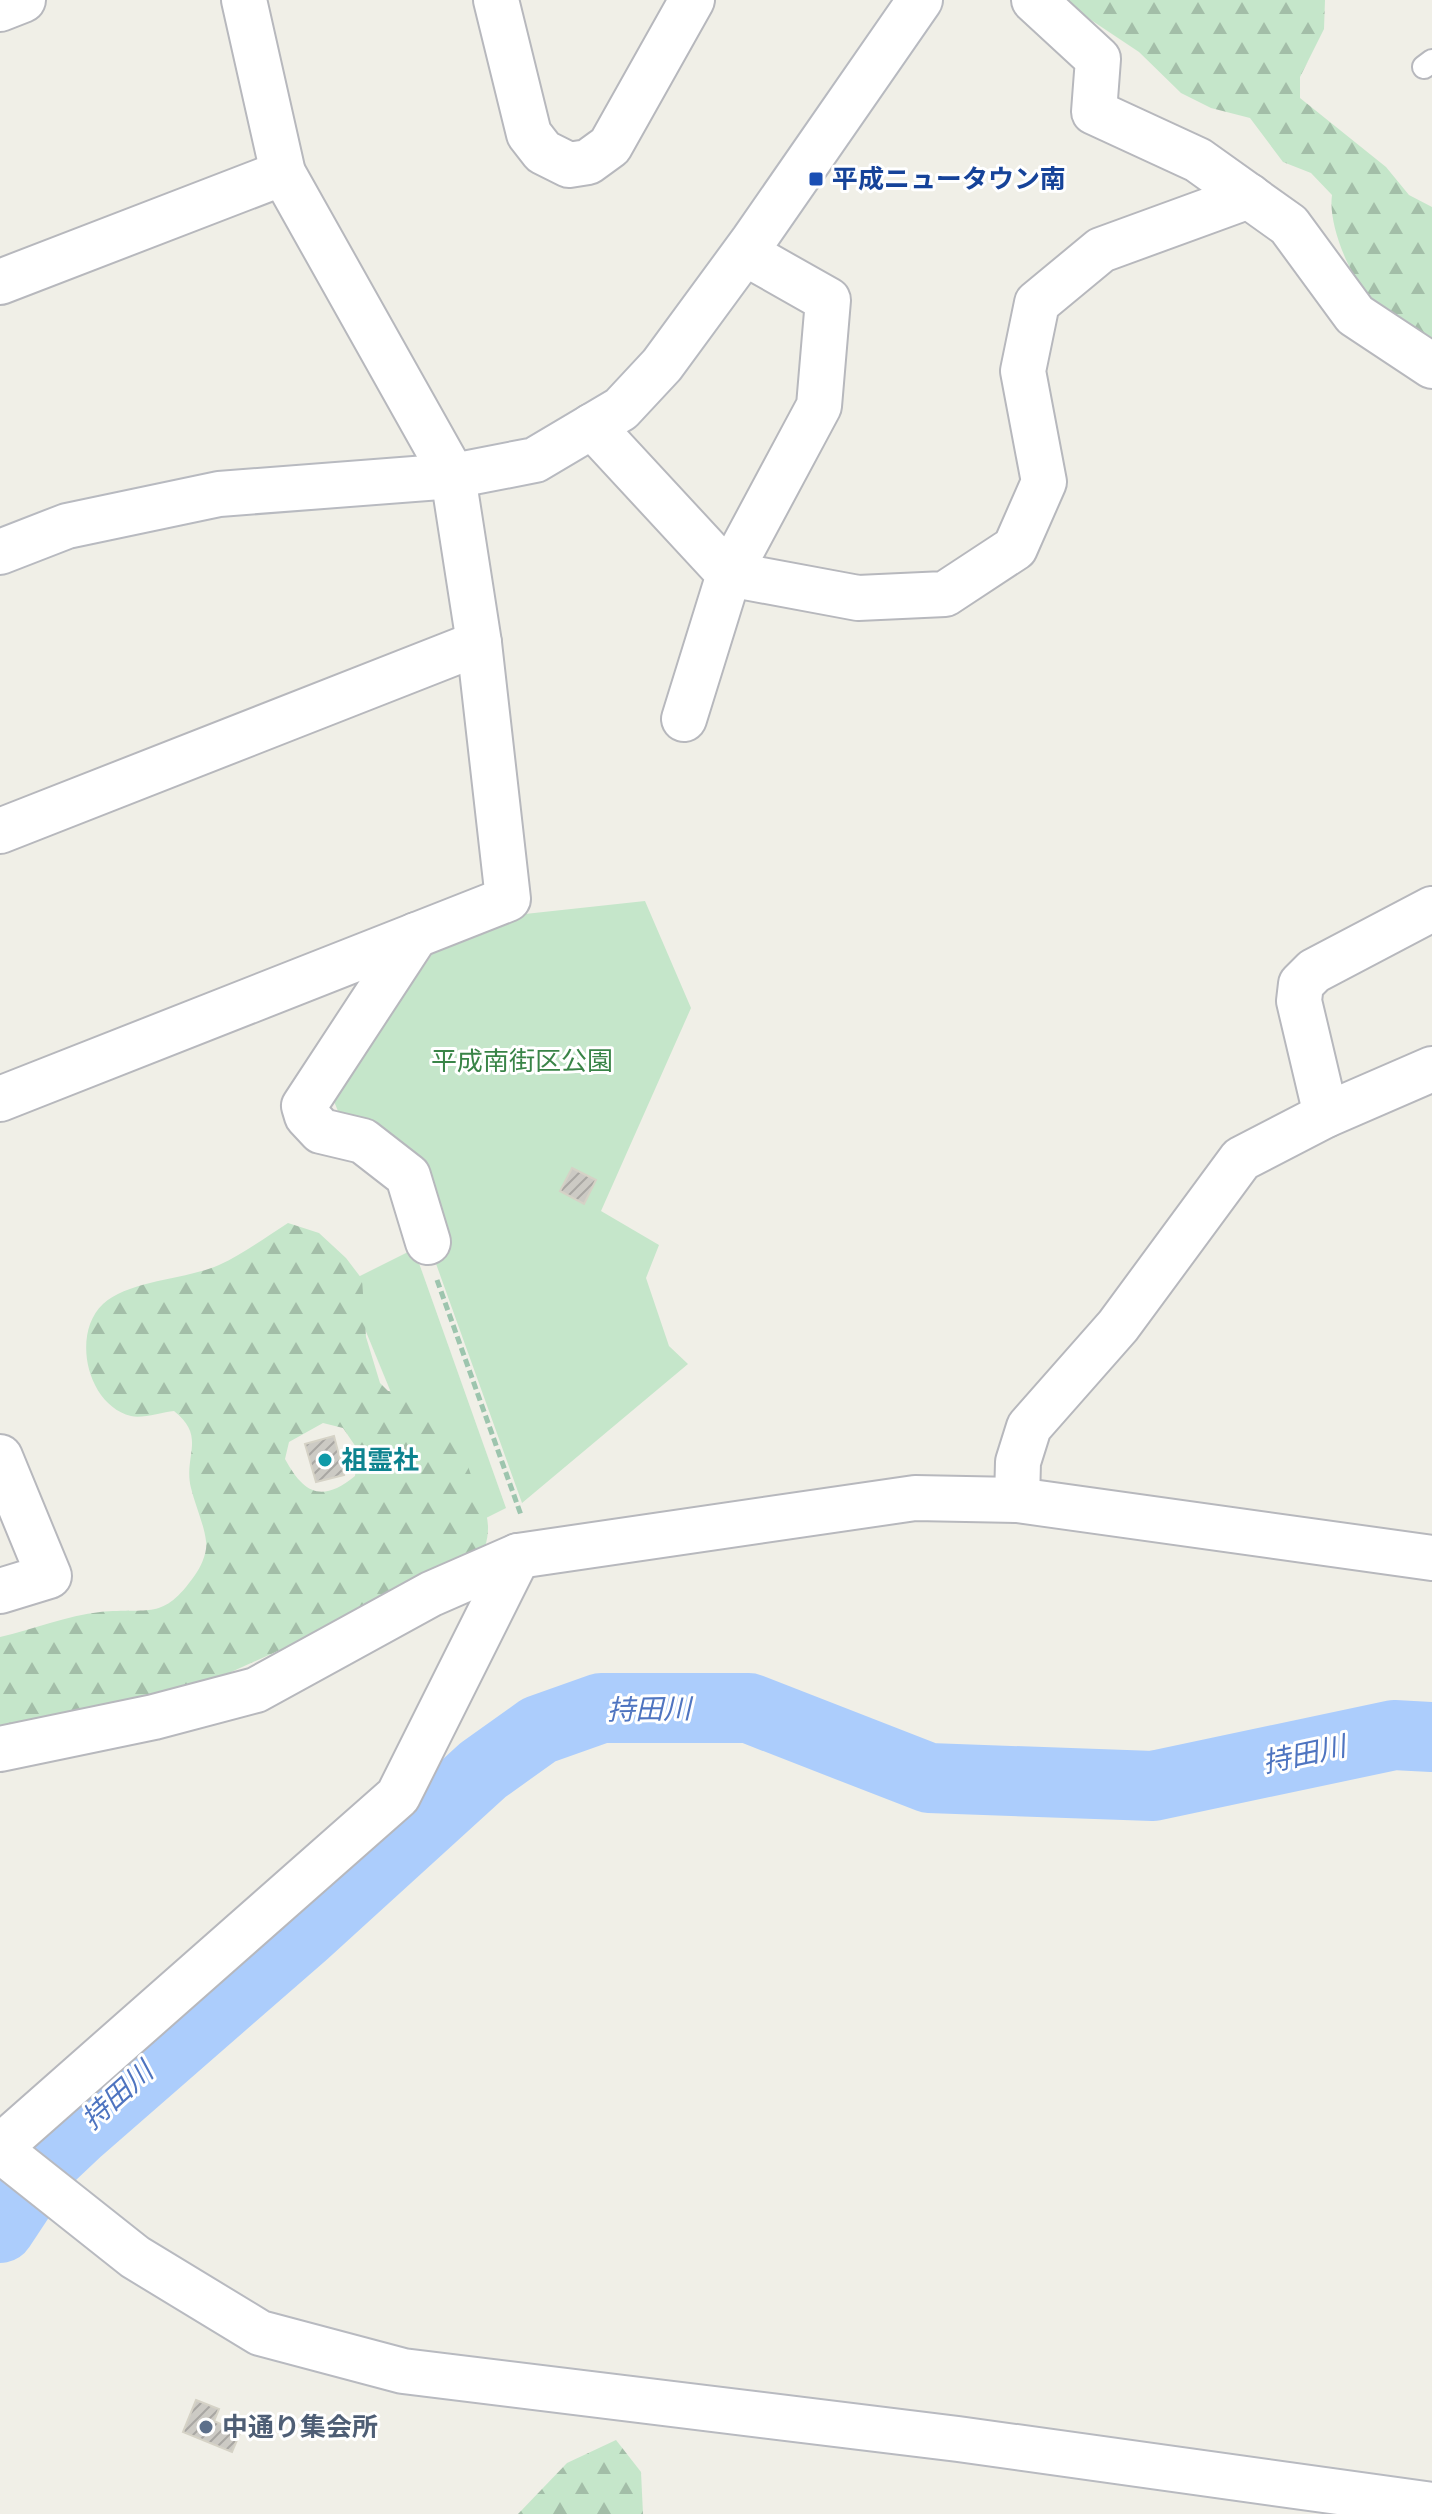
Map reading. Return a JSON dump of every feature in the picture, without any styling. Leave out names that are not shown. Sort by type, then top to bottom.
[{"type":"street","points":[[0,9],[23,0]]},
{"type":"street","points":[[0,1099],[508,899],[479,643],[453,476],[283,173],[244,0]]},
{"type":"street","points":[[496,0],[529,134],[543,152],[569,165],[579,165],[610,146],[692,0]]},
{"type":"street","points":[[0,552],[67,526],[219,494],[453,476],[535,460],[621,409],[662,365],[745,253],[920,0]]},
{"type":"street","points":[[1034,0],[1098,59],[1094,112],[1198,160],[1289,225],[1355,315],[1432,366]]},
{"type":"street","points":[[0,282],[283,173]]},
{"type":"street","points":[[592,426],[729,574],[858,598],[945,594],[1015,548],[1044,482],[1023,371],[1037,303],[1101,250],[1249,196]]},
{"type":"street","points":[[684,719],[729,574],[819,406],[828,300],[745,253]]},
{"type":"street","points":[[0,831],[479,643]]},
{"type":"street","points":[[1326,1115],[1299,1001],[1301,984],[1314,971],[1432,909]]},
{"type":"street","points":[[416,935],[304,1106],[307,1116],[321,1131],[363,1141],[408,1176],[428,1242]]},
{"type":"street","points":[[1017,1500],[1018,1462],[1029,1427],[1118,1326],[1241,1159],[1326,1115],[1432,1069]]},
{"type":"street","points":[[0,1457],[49,1576],[0,1591]]},
{"type":"street","points":[[0,1749],[154,1717],[256,1690],[431,1594],[520,1537],[915,1498],[1017,1500],[1432,1558]]},
{"type":"street","points":[[520,1537],[398,1796],[5,2152],[135,2257],[260,2333],[403,2371],[958,2439],[1432,2505]]},
{"type":"path","points":[[428,1242],[425,1247],[520,1537]]},
{"type":"green space","points":[[1061,0],[1325,0],[1324,29],[1300,77],[1300,98],[1386,167],[1409,195],[1432,207],[1432,341],[1387,317],[1365,294],[1347,261],[1334,226],[1332,195],[1311,173],[1283,162],[1250,118],[1211,108],[1181,93],[1139,52]]},
{"type":"green space","name":"平成南街区公園","points":[[645,901],[691,1008],[601,1211],[659,1245],[646,1278],[669,1346],[688,1364],[522,1503],[430,1247],[449,1233],[426,1161],[371,1122],[340,1116],[333,1099],[433,953],[525,914]]},
{"type":"green space","points":[[288,1223],[319,1233],[346,1258],[362,1279],[366,1337],[380,1383],[388,1391],[421,1399],[444,1418],[460,1445],[485,1511],[488,1527],[485,1547],[362,1613],[189,1691],[0,1735],[0,1637],[88,1614],[164,1606],[183,1590],[197,1572],[205,1554],[205,1535],[189,1477],[192,1438],[189,1430],[174,1411],[136,1417],[116,1409],[104,1398],[94,1384],[88,1367],[86,1350],[93,1317],[114,1296],[142,1285],[219,1265]],"holes":[[[323,1423],[343,1428],[358,1450],[355,1476],[333,1490],[323,1492],[307,1487],[285,1459],[289,1442]]]},
{"type":"green space","points":[[414,1249],[506,1508],[450,1536],[346,1283]]},
{"type":"green space","points":[[616,2440],[641,2472],[643,2514],[518,2514],[567,2463]]},
{"type":"building","points":[[572,1168],[596,1180],[584,1204],[560,1191]]},
{"type":"building","name":"祖霊社","points":[[334,1436],[344,1475],[316,1482],[305,1444]]},
{"type":"building","name":"中通り集会所","points":[[196,2400],[219,2409],[214,2421],[240,2433],[232,2452],[183,2432]]},
{"type":"waterway","name":"持田川","points":[[0,2228],[43,2163],[483,1770],[539,1730],[601,1708],[749,1708],[929,1778],[1153,1786],[1394,1735],[1432,1737]]},
{"type":"place","name":"平成ニュータウン南","points":[[816,179]]},
{"type":"place","name":"祖霊社","points":[[325,1460]]},
{"type":"place","name":"中通り集会所","points":[[206,2427]]}]
